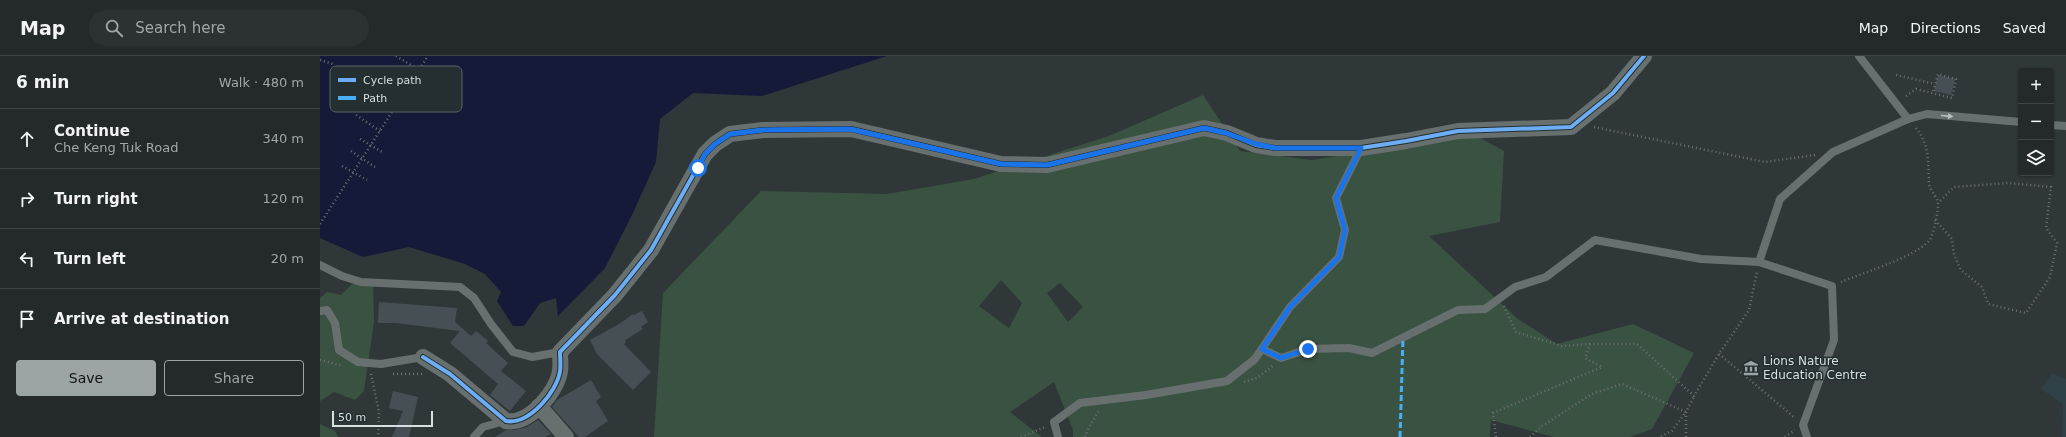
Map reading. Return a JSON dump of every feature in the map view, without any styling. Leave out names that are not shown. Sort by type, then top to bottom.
[{"type":"street","points":[[423,357],[450,374],[506,421],[522,419],[539,406],[554,384],[560,372],[560,352],[594,317],[651,250],[705,154],[715,144],[730,134],[763,130],[850,129],[1001,164],[1047,165],[1204,128],[1226,133],[1256,144],[1275,148],[1361,148],[1458,131],[1571,127],[1613,93],[1644,56]]},
{"type":"street","points":[[539,406],[566,437]]},
{"type":"lane","points":[[1859,56],[1908,119]]},
{"type":"lane","points":[[1759,262],[1780,199],[1833,152],[1908,119],[1927,114],[2018,122]]},
{"type":"lane","points":[[2054,125],[2066,126]]},
{"type":"lane","points":[[1058,437],[1054,422],[1080,403],[1146,395],[1227,381],[1255,359],[1290,307],[1339,257],[1345,230],[1336,198],[1361,148]]},
{"type":"lane","points":[[1262,349],[1281,358],[1308,349],[1349,348],[1372,353],[1458,310],[1485,308],[1515,287],[1546,277],[1595,240],[1701,259],[1759,262],[1832,286],[1834,340],[1802,425],[1807,437]]},
{"type":"lane","points":[[320,265],[342,276],[361,282],[460,286],[474,298],[491,324],[513,352],[532,357],[560,352]]},
{"type":"lane","points":[[320,311],[327,310],[335,323],[339,350],[358,362],[381,364],[423,357]]},
{"type":"lane","points":[[474,437],[483,427],[506,421]]},
{"type":"path","points":[[396,56],[412,66]]},
{"type":"path","points":[[422,66],[428,56]]},
{"type":"path","points":[[320,60],[333,64]]},
{"type":"path","points":[[1906,96],[1916,89],[1932,93],[1952,98],[1956,78],[1938,74],[1932,93]]},
{"type":"path","points":[[1896,75],[1935,84]]},
{"type":"path","points":[[320,224],[391,112]]},
{"type":"path","points":[[356,115],[380,131]]},
{"type":"path","points":[[1582,118],[1595,127],[1764,162],[1833,152]]},
{"type":"path","points":[[1908,119],[1923,137],[1929,161],[1930,187],[1938,203]]},
{"type":"path","points":[[360,139],[384,153]]},
{"type":"path","points":[[351,151],[375,167]]},
{"type":"path","points":[[342,166],[367,180]]},
{"type":"path","points":[[1832,286],[1906,256],[1930,241],[1938,203],[1954,187],[2008,183],[2051,187],[2046,228],[2057,243],[2050,277],[2026,313],[1988,304],[1982,287],[1961,270],[1954,255],[1952,239],[1935,220]]},
{"type":"path","points":[[1660,437],[1672,432],[1686,412],[1719,354],[1749,310],[1759,262]]},
{"type":"path","points":[[1501,297],[1516,332],[1562,346],[1590,344],[1637,344],[1694,396]]},
{"type":"path","points":[[1496,437],[1493,413],[1602,367],[1585,358],[1590,344]]},
{"type":"path","points":[[1719,354],[1802,425]]},
{"type":"path","points":[[371,374],[379,412],[378,437]]},
{"type":"path","points":[[1530,437],[1542,426],[1592,394],[1622,384],[1686,412]]},
{"type":"path","points":[[1686,412],[1686,437]]},
{"type":"path","points":[[1021,437],[1054,422]]},
{"type":"shaded area","points":[[2052,373],[2066,379],[2066,437],[2062,437],[2063,404],[2041,389]]},
{"type":"green space","points":[[1203,95],[1240,151],[1312,160],[1473,134],[1504,151],[1500,222],[1429,236],[1518,319],[1557,344],[1633,324],[1694,353],[1652,429],[1630,437],[1554,437],[1491,420],[1490,437],[1073,437],[1073,430],[1054,382],[1010,412],[1042,437],[654,437],[663,293],[761,191],[887,194],[974,179],[1109,136]],"holes":[[[1001,280],[1022,303],[1009,328],[979,306]],[[1060,283],[1083,307],[1068,322],[1047,293]]]},
{"type":"green space","points":[[373,283],[374,322],[364,391],[355,400],[334,392],[320,401],[320,298],[327,292],[341,295],[352,284]]},
{"type":"green space","points":[[320,424],[335,431],[338,437],[320,437]]},
{"type":"water","points":[[320,56],[887,56],[762,96],[693,93],[660,119],[656,162],[632,215],[605,268],[558,316],[556,298],[540,303],[524,326],[513,326],[497,301],[501,292],[485,274],[465,264],[409,247],[363,257],[320,238]]},
{"type":"building","points":[[1938,75],[1955,79],[1951,95],[1934,91]]},
{"type":"building","points":[[379,302],[457,308],[455,322],[471,336],[476,331],[488,341],[486,343],[508,363],[501,371],[526,391],[510,411],[490,395],[498,384],[450,343],[460,331],[396,323],[378,323]]},
{"type":"building","points":[[642,311],[648,322],[641,327],[643,329],[625,340],[626,342],[624,344],[651,372],[633,390],[597,354],[590,340],[619,324],[633,314],[634,315]]},
{"type":"building","points":[[591,380],[601,397],[596,401],[608,421],[585,437],[579,437],[552,407],[557,400]]},
{"type":"building","points":[[393,391],[418,397],[409,437],[392,437],[403,411],[389,408]]},
{"type":"building","points":[[538,420],[551,434],[545,437],[495,437],[506,430],[515,430],[527,427]]},
{"type":"marked path","points":[[1400,437],[1403,338]]},
{"type":"cycle path","points":[[423,357],[450,374],[506,421],[515,421],[524,418],[540,405],[554,388],[560,369],[560,352],[615,295],[651,250],[705,154],[715,144],[730,134],[763,130],[851,129],[1001,164],[1047,165],[1204,128],[1227,133],[1256,145],[1275,148],[1361,148],[1458,131],[1571,127],[1613,93],[1644,56]]},
{"type":"place","name":"Lions Nature Education Centre","points":[[1751,368]]},
{"type":"route","points":[[698,168],[705,154],[715,144],[730,134],[763,130],[850,129],[1001,164],[1047,165],[1204,128],[1226,133],[1256,144],[1275,148],[1361,148],[1336,198],[1345,230],[1339,257],[1290,307],[1262,349],[1281,358],[1297,351],[1308,349]]}]
